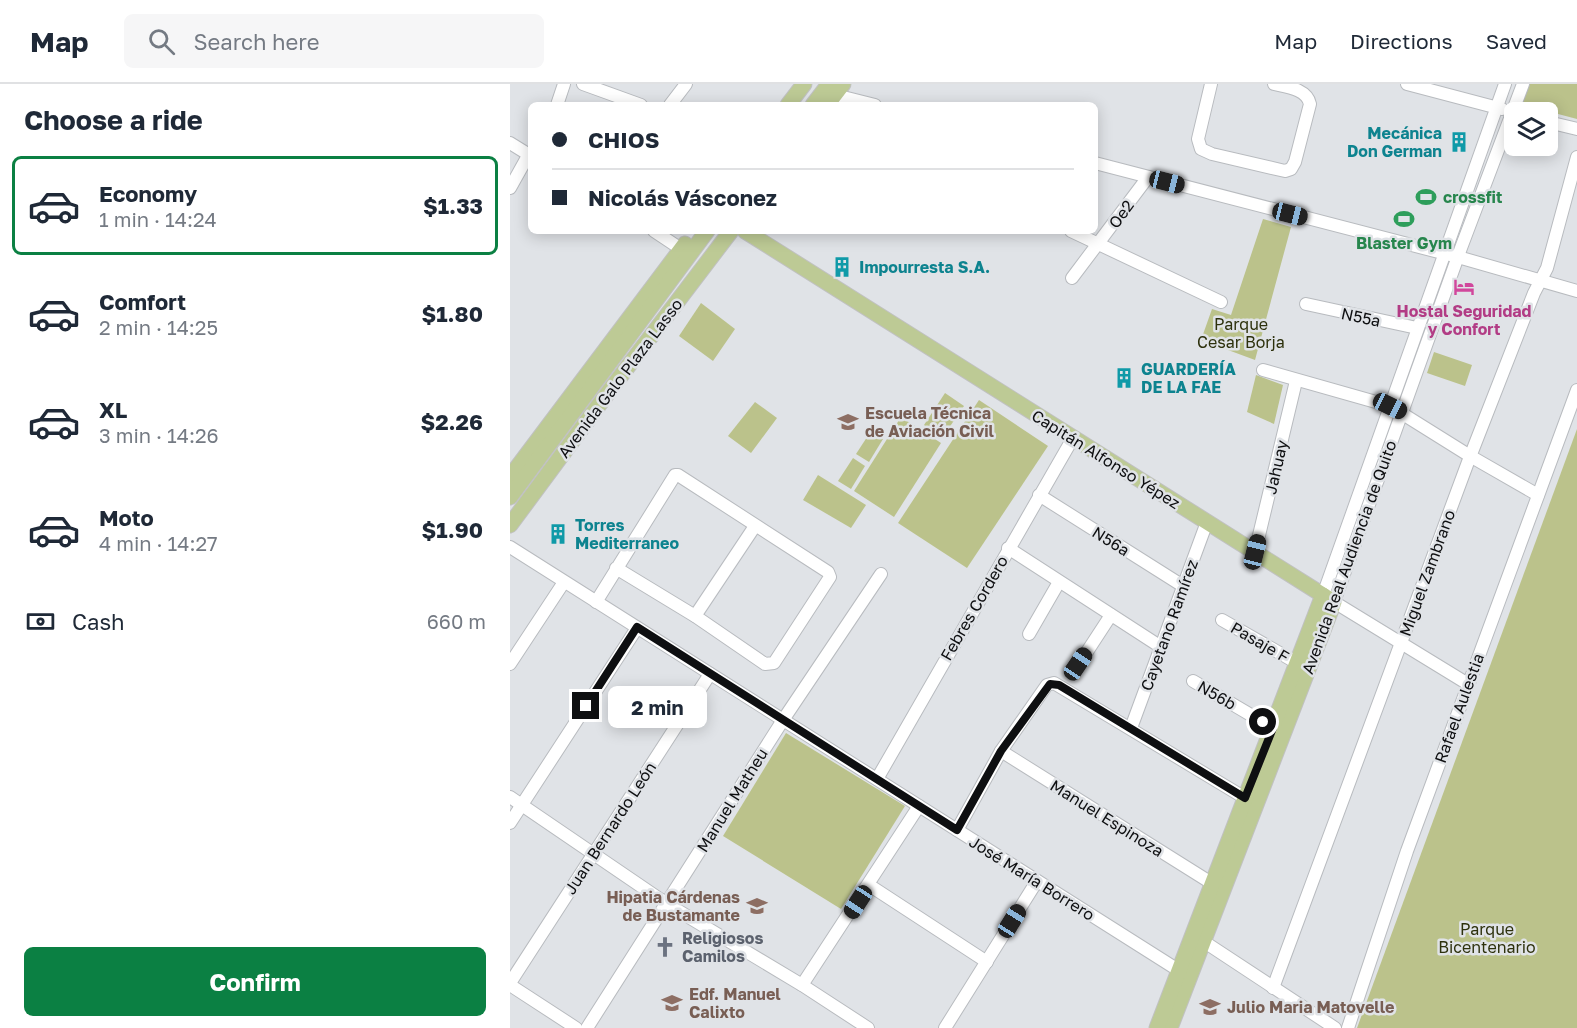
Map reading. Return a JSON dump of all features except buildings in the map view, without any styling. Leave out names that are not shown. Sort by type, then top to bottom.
[{"type":"main road","points":[[790,102],[804,84]]},
{"type":"main road","points":[[802,102],[816,84]]},
{"type":"main road","points":[[818,102],[834,92]]},
{"type":"main road","name":"Avenida Galo Plaza Lasso","points":[[510,477],[692,234]]},
{"type":"main road","name":"Avenida Galo Plaza Lasso","points":[[510,497],[705,234]]},
{"type":"main road","name":"Avenida Galo Plaza Lasso","points":[[510,509],[717,234]]},
{"type":"main road","name":"Avenida Galo Plaza Lasso","points":[[510,525],[729,234]]},
{"type":"main road","name":"Capitán Alfonso Yépez","points":[[750,234],[1329,599]]},
{"type":"main road","name":"Avenida Real Audiencia de Quito","points":[[1170,1028],[1184,974],[1213,884],[1298,663],[1329,599]]},
{"type":"main road","name":"Avenida Real Audiencia de Quito","points":[[1157,1028],[1203,941],[1329,599]]},
{"type":"street","points":[[558,102],[564,84]]},
{"type":"street","points":[[583,84],[633,102]]},
{"type":"street","points":[[672,102],[686,84]]},
{"type":"street","points":[[1211,84],[1198,139],[1201,148],[1212,154],[1285,171],[1291,169],[1295,162],[1310,104],[1309,99],[1300,92],[1274,84]]},
{"type":"street","points":[[1407,84],[1431,87],[1504,110]]},
{"type":"street","name":"Avenida Real Audiencia de Quito","points":[[1396,409],[1417,328],[1505,84]]},
{"type":"street","name":"Avenida Real Audiencia de Quito","points":[[1517,102],[1523,84]]},
{"type":"street","points":[[834,92],[866,102]]},
{"type":"street","points":[[1558,124],[1577,129]]},
{"type":"street","name":"Avenida Real Audiencia de Quito","points":[[1329,599],[1396,409],[1504,138]]},
{"type":"street","points":[[510,143],[528,154]]},
{"type":"street","name":"Miguel Zambrano","points":[[1273,988],[1470,456],[1534,293],[1547,268],[1577,157]]},
{"type":"street","points":[[510,188],[528,158]]},
{"type":"street","points":[[1098,164],[1458,256],[1577,291]]},
{"type":"street","name":"Oe2","points":[[1072,279],[1148,177]]},
{"type":"street","points":[[658,234],[681,249]]},
{"type":"street","points":[[1078,234],[1221,302]]},
{"type":"street","name":"N55a","points":[[1306,304],[1417,328]]},
{"type":"street","points":[[1263,370],[1396,409],[1470,456],[1538,495]]},
{"type":"street","name":"Jahuay","points":[[1255,552],[1296,381]]},
{"type":"street","name":"Rafael Aulestia","points":[[1348,1028],[1407,851],[1577,390]]},
{"type":"street","name":"Febres Cordero","points":[[877,779],[1073,438]]},
{"type":"street","points":[[596,602],[616,568],[675,475],[830,575],[774,663],[765,664],[695,616],[616,568]]},
{"type":"street","name":"N56a","points":[[1039,495],[1183,586]]},
{"type":"street","name":"Cayetano Ramírez","points":[[1131,728],[1207,522]]},
{"type":"street","points":[[695,616],[755,526]]},
{"type":"street","name":"José María Borrero","points":[[510,547],[1184,974]]},
{"type":"street","points":[[1008,549],[1161,647]]},
{"type":"street","name":"Manuel Matheu","points":[[587,1028],[783,720],[881,574]]},
{"type":"street","points":[[510,664],[564,582]]},
{"type":"street","points":[[1029,634],[1059,582]]},
{"type":"street","name":"Capitán Alfonso Yépez","points":[[1329,599],[1468,684]]},
{"type":"street","points":[[1078,664],[1111,615]]},
{"type":"street","name":"Pasaje F","points":[[1222,620],[1298,663]]},
{"type":"street","points":[[510,823],[637,627]]},
{"type":"street","name":"Juan Bernardo León","points":[[510,984],[710,674]]},
{"type":"street","name":"N56b","points":[[1193,681],[1273,728]]},
{"type":"street","points":[[957,830],[1001,751],[1047,685],[1054,683],[1245,798]]},
{"type":"street","name":"Manuel Espinoza","points":[[1001,751],[1213,884]]},
{"type":"street","points":[[510,797],[667,904],[802,985],[868,1028]]},
{"type":"street","points":[[802,985],[919,806]]},
{"type":"street","points":[[945,1028],[1037,881]]},
{"type":"street","points":[[868,885],[987,962]]},
{"type":"street","points":[[1203,941],[1335,1028]]},
{"type":"street","points":[[510,984],[576,1028]]},
{"type":"green space","points":[[1526,84],[1577,84],[1577,119],[1558,114],[1558,102],[1521,102]]},
{"type":"green space","name":"Parque Cesar Borja","points":[[1263,219],[1291,227],[1255,360],[1201,340],[1212,309],[1231,315]]},
{"type":"green space","points":[[701,303],[735,329],[713,361],[679,336]]},
{"type":"green space","points":[[1434,352],[1472,365],[1465,386],[1427,373]]},
{"type":"green space","points":[[1256,375],[1283,385],[1274,424],[1247,412]]},
{"type":"green space","points":[[945,393],[964,406],[942,438],[924,425]]},
{"type":"green space","points":[[979,400],[1048,446],[967,568],[898,523]]},
{"type":"green space","points":[[755,402],[777,418],[751,453],[728,436]]},
{"type":"green space","points":[[901,417],[941,443],[894,517],[854,491]]},
{"type":"green space","name":"Parque Bicentenario","points":[[1577,429],[1577,1028],[1357,1028]]},
{"type":"green space","points":[[871,431],[883,439],[869,462],[856,454]]},
{"type":"green space","points":[[853,458],[865,466],[851,489],[838,481]]},
{"type":"green space","points":[[818,475],[866,505],[851,528],[803,500]]},
{"type":"green space","points":[[786,733],[905,806],[841,909],[723,836]]},
{"type":"place","name":"Mecánica Don German","points":[[1459,142]]},
{"type":"place","name":"crossfit","points":[[1426,197]]},
{"type":"place","name":"Blaster Gym","points":[[1404,219]]},
{"type":"place","name":"Impourresta S.A.","points":[[842,267]]},
{"type":"place","name":"Hostal Seguridad y Confort","points":[[1464,287]]},
{"type":"place","name":"GUARDERÍA DE LA FAE","points":[[1124,378]]},
{"type":"place","name":"Escuela Técnica de Aviación Civil","points":[[848,422]]},
{"type":"place","name":"Torres Mediterraneo","points":[[558,534]]},
{"type":"place","name":"Hipatia Cárdenas de Bustamante","points":[[757,906]]},
{"type":"place","name":"Religiosos Camilos","points":[[665,947]]},
{"type":"place","name":"Edf. Manuel Calixto","points":[[672,1003]]},
{"type":"place","name":"Julio Maria Matovelle","points":[[1210,1007]]},
{"type":"route","points":[[586,706],[637,627],[957,830],[1001,751],[1047,685],[1054,683],[1059,685],[1245,798],[1273,728],[1263,722]]}]
